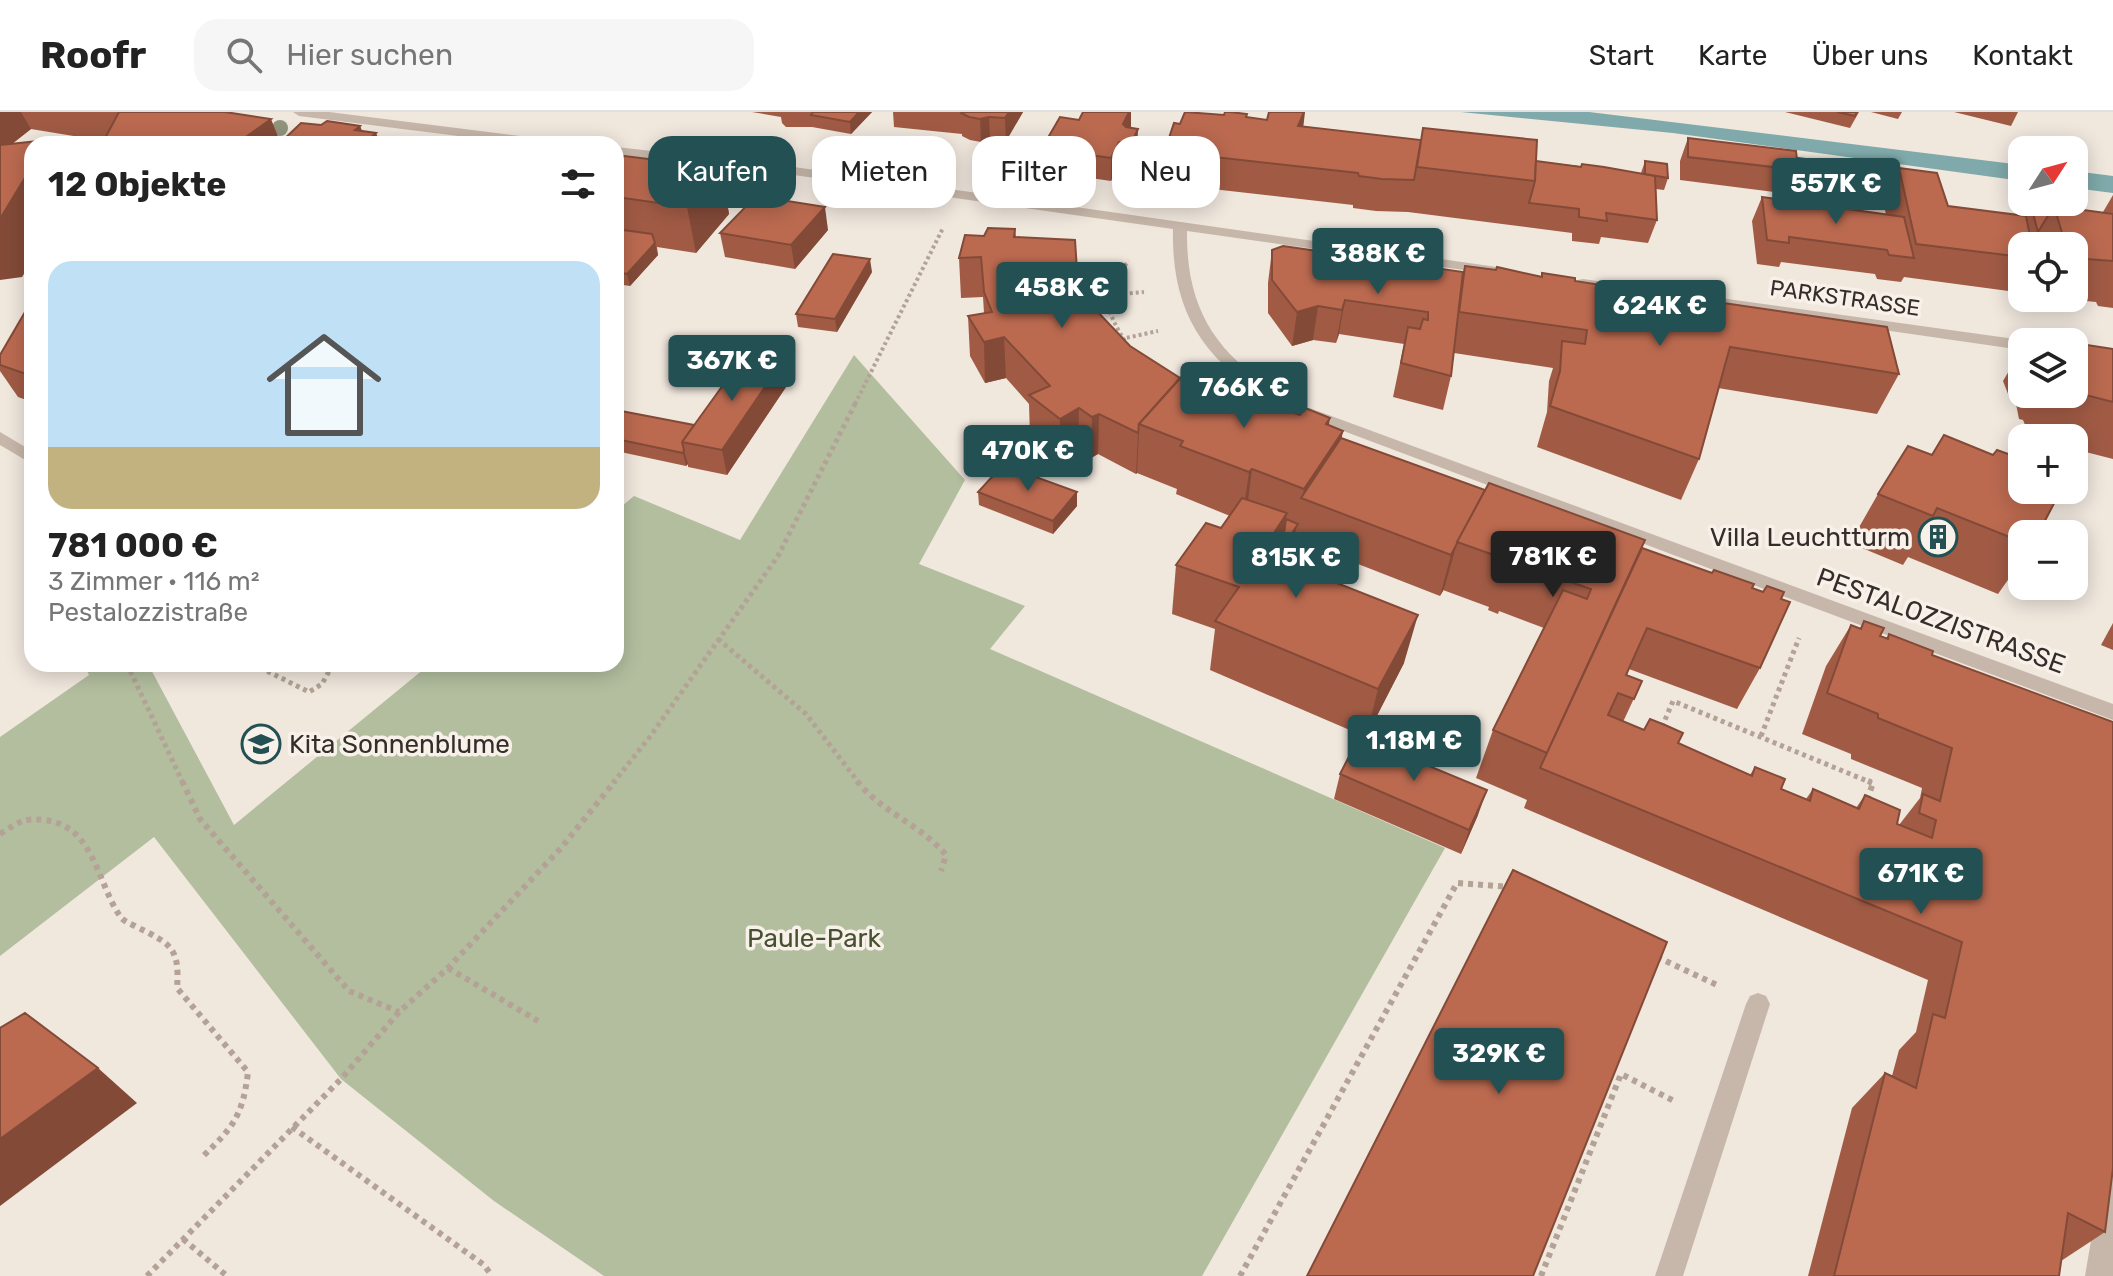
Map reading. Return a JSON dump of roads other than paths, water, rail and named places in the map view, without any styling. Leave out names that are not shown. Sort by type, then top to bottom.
[{"type":"street","points":[[299,112],[489,136]]},
{"type":"street","points":[[624,152],[780,169],[1504,272]]},
{"type":"street","name":"PESTALOZZISTRASSE","points":[[1180,226],[1176,255],[1180,282],[1205,335],[1229,366],[1249,383],[1279,401],[1322,420],[2113,712]]},
{"type":"street","name":"PARKSTRASSE","points":[[1567,281],[2008,343]]},
{"type":"street","points":[[0,437],[24,454]]},
{"type":"street","points":[[1669,1276],[1758,1004]]},
{"type":"street","points":[[2099,1276],[2113,1188]]},
{"type":"water","points":[[1461,112],[1589,112],[2008,163],[2008,179],[1673,133]]},
{"type":"water","points":[[2088,173],[2113,176],[2113,193],[2088,190]]},
{"type":"place","name":"Villa Leuchtturm","points":[[1938,537]]},
{"type":"place","name":"Kita Sonnenblume","points":[[261,744]]},
{"type":"park label","name":"Paule-Park","points":[[814,938]]}]
